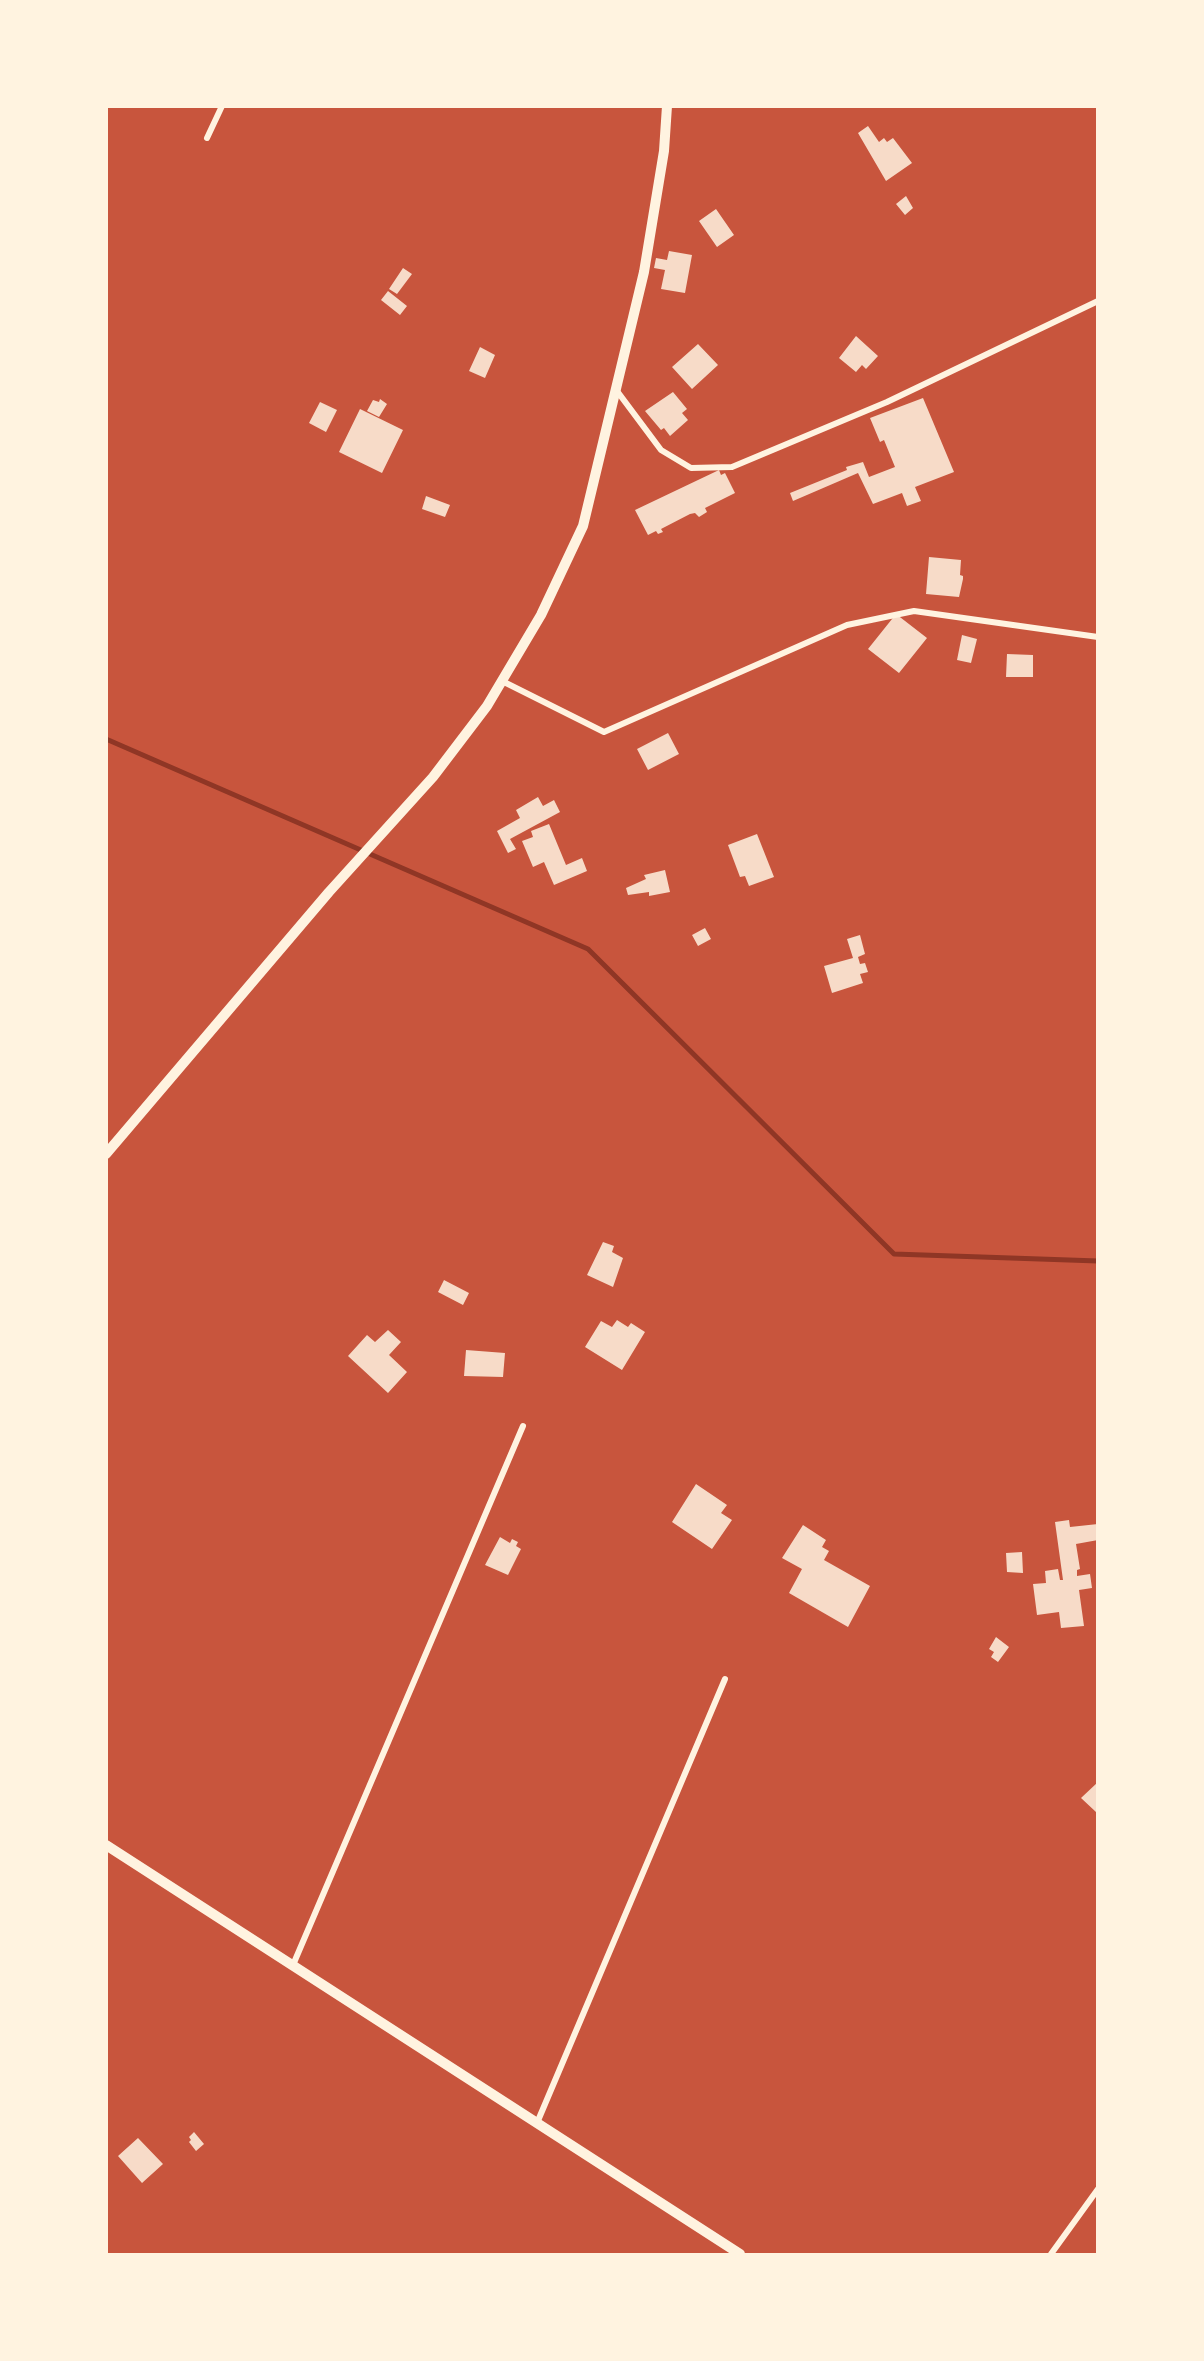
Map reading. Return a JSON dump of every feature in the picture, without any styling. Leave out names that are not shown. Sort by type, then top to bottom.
[{"type":"street","points":[[207,138],[222,106]]},
{"type":"street","points":[[106,1154],[328,892],[433,777],[487,706],[541,615],[583,526],[617,391],[644,272],[664,151],[668,106]]},
{"type":"street","points":[[617,391],[661,450],[691,468],[732,467],[887,402],[1098,301]]},
{"type":"street","points":[[502,681],[604,732],[847,625],[914,611],[1098,637]]},
{"type":"street","points":[[293,1965],[523,1426]]},
{"type":"street","points":[[537,2123],[725,1679]]},
{"type":"street","points":[[106,1845],[740,2254]]},
{"type":"street","points":[[1051,2254],[1098,2188]]},
{"type":"building","points":[[868,126],[879,142],[884,138],[887,142],[893,138],[912,163],[886,181],[858,133]]},
{"type":"building","points":[[906,196],[913,208],[905,215],[896,204]]},
{"type":"building","points":[[716,209],[734,235],[717,247],[699,221]]},
{"type":"building","points":[[669,251],[692,255],[685,293],[661,289],[665,270],[654,268],[656,258],[667,260]]},
{"type":"building","points":[[403,268],[412,274],[397,294],[389,289]]},
{"type":"building","points":[[388,291],[407,306],[400,315],[381,300]]},
{"type":"building","points":[[856,336],[878,356],[866,369],[862,365],[856,372],[839,358]]},
{"type":"building","points":[[698,344],[718,365],[692,389],[672,367]]},
{"type":"building","points":[[480,347],[495,355],[485,378],[469,371]]},
{"type":"building","points":[[673,392],[687,409],[682,413],[688,420],[670,436],[664,428],[661,430],[645,411]]},
{"type":"building","points":[[923,398],[954,472],[915,487],[921,501],[907,506],[902,493],[873,504],[858,473],[793,501],[790,493],[847,470],[846,467],[863,462],[869,477],[895,467],[884,440],[880,442],[870,418]]},
{"type":"building","points":[[380,399],[387,404],[379,417],[367,411],[373,400],[379,402]]},
{"type":"building","points":[[320,402],[337,410],[326,432],[309,423]]},
{"type":"building","points":[[360,409],[403,430],[382,473],[339,452]]},
{"type":"building","points":[[719,470],[721,475],[725,473],[735,493],[705,508],[707,512],[699,517],[695,513],[690,514],[661,529],[663,532],[658,534],[656,531],[648,535],[635,510]]},
{"type":"building","points":[[426,496],[450,505],[445,517],[422,509]]},
{"type":"building","points":[[929,557],[961,560],[960,575],[963,579],[959,597],[926,594]]},
{"type":"building","points":[[896,614],[927,638],[899,673],[868,649]]},
{"type":"building","points":[[962,635],[977,639],[971,663],[957,660]]},
{"type":"building","points":[[1007,654],[1033,655],[1033,677],[1006,677]]},
{"type":"building","points":[[668,733],[679,754],[648,770],[637,749]]},
{"type":"building","points":[[538,797],[543,806],[554,800],[560,812],[510,839],[516,849],[508,853],[497,831],[520,818],[516,810]]},
{"type":"building","points":[[549,824],[566,865],[582,858],[587,871],[554,885],[544,862],[533,867],[522,841],[533,837],[531,831]]},
{"type":"building","points":[[757,834],[774,877],[749,886],[745,876],[740,877],[728,845]]},
{"type":"building","points":[[665,870],[670,892],[649,896],[649,892],[628,895],[626,888],[646,879],[644,875]]},
{"type":"building","points":[[705,928],[711,939],[698,946],[692,935]]},
{"type":"building","points":[[860,935],[865,954],[858,957],[860,964],[865,963],[868,972],[860,974],[863,983],[832,993],[824,966],[853,958],[847,939]]},
{"type":"building","points":[[603,1242],[614,1246],[612,1252],[623,1258],[613,1287],[587,1275]]},
{"type":"building","points":[[444,1280],[469,1293],[463,1305],[438,1292]]},
{"type":"building","points":[[617,1320],[628,1327],[631,1323],[645,1332],[622,1370],[585,1347],[601,1321],[612,1327]]},
{"type":"building","points":[[388,1330],[401,1342],[389,1355],[407,1372],[388,1393],[348,1356],[367,1335],[375,1342]]},
{"type":"building","points":[[466,1350],[505,1353],[503,1377],[464,1376]]},
{"type":"building","points":[[696,1484],[727,1505],[721,1513],[732,1520],[712,1549],[672,1522]]},
{"type":"building","points":[[1069,1520],[1070,1527],[1098,1524],[1098,1540],[1076,1544],[1080,1569],[1077,1570],[1077,1576],[1090,1574],[1092,1588],[1079,1590],[1084,1626],[1061,1628],[1059,1612],[1037,1615],[1033,1584],[1046,1583],[1045,1571],[1058,1569],[1060,1580],[1063,1580],[1055,1522]]},
{"type":"building","points":[[803,1525],[826,1540],[822,1547],[829,1551],[824,1560],[870,1586],[848,1627],[789,1593],[802,1569],[782,1558]]},
{"type":"building","points":[[500,1537],[510,1543],[512,1539],[518,1542],[516,1546],[521,1549],[508,1575],[485,1565]]},
{"type":"building","points":[[1022,1552],[1023,1573],[1007,1572],[1006,1553]]},
{"type":"building","points":[[996,1637],[1009,1647],[998,1662],[991,1657],[994,1652],[989,1649]]},
{"type":"building","points":[[1098,1782],[1098,1810],[1096,1812],[1081,1798]]},
{"type":"building","points":[[194,2132],[204,2144],[196,2151],[189,2142],[191,2140],[189,2137]]},
{"type":"building","points":[[138,2138],[163,2164],[142,2183],[118,2156]]},
{"type":"waterway","points":[[106,739],[588,949],[894,1254],[1098,1261]]}]
